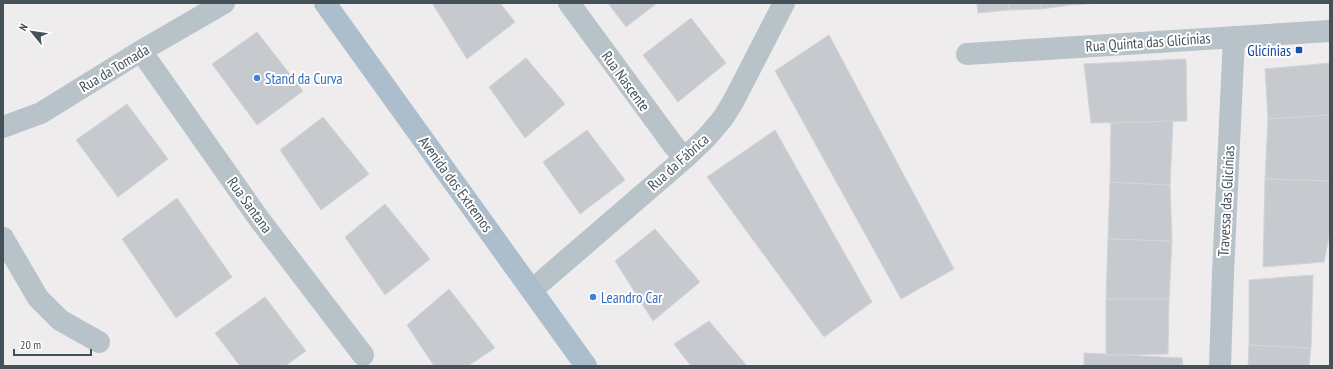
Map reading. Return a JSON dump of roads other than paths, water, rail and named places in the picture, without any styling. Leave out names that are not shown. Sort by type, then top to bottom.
[{"type":"main road","name":"Avenida dos Extremos","points":[[325,3],[586,366]]},
{"type":"street","name":"Rua da Tomada","points":[[3,127],[41,113],[141,51],[224,3]]},
{"type":"street","name":"Rua Nascente","points":[[568,3],[674,146],[685,158]]},
{"type":"street","name":"Rua da Fábrica","points":[[532,290],[685,158],[707,137],[723,118],[733,102],[784,3]]},
{"type":"street","name":"Rua Quinta das Glicínias","points":[[967,54],[1330,31]]},
{"type":"street","name":"Travessa das Glicínias","points":[[1220,366],[1222,273],[1234,37]]},
{"type":"street","name":"Rua Santana","points":[[141,51],[259,219],[363,355]]},
{"type":"street","points":[[3,238],[38,298],[60,320],[99,342]]},
{"type":"place","name":"Glicínias","points":[[1299,50]]},
{"type":"place","name":"Stand da Curva","points":[[257,78]]},
{"type":"place","name":"Leandro Car","points":[[593,297]]}]
